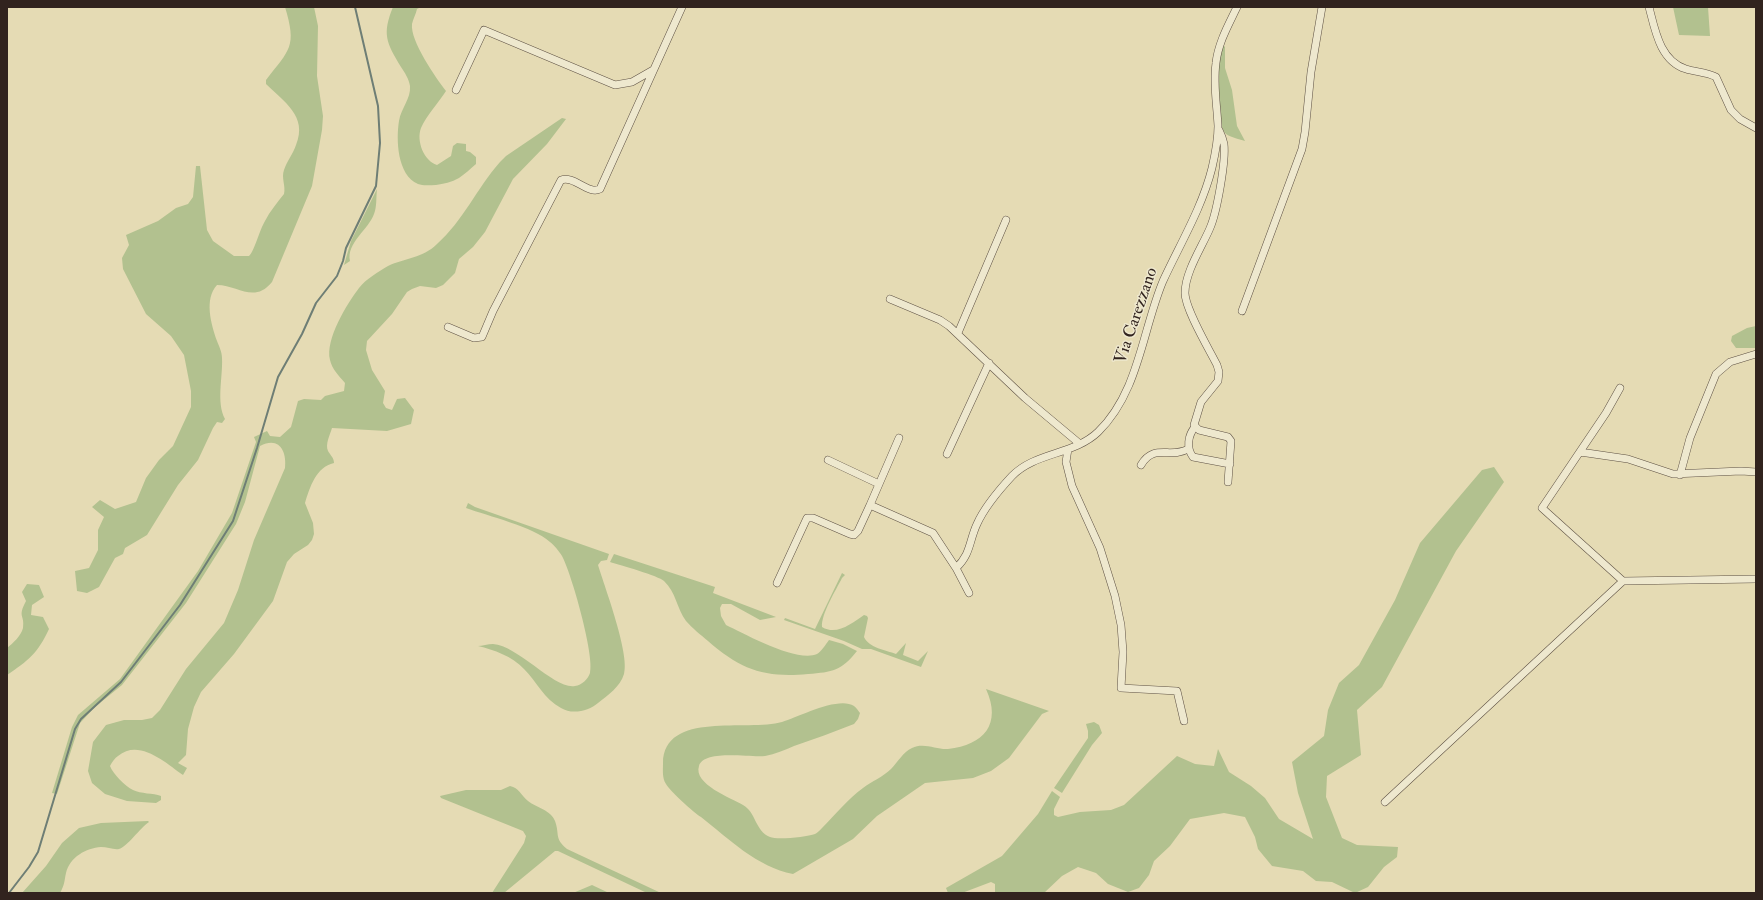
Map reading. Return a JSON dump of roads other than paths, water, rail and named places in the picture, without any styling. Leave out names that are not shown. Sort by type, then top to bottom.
[{"type":"street","points":[[448,327],[474,338],[482,336],[493,311],[559,182],[564,179],[569,179],[595,190],[601,188],[682,7]]},
{"type":"street","name":"Via Carezzano","points":[[956,568],[967,555],[976,527],[990,502],[1014,474],[1030,464],[1080,444],[1092,437],[1100,430],[1119,404],[1128,387],[1160,289],[1204,192],[1214,160],[1218,128],[1215,78],[1216,61],[1220,46],[1238,7]]},
{"type":"street","points":[[1242,311],[1302,148],[1311,72],[1322,7]]},
{"type":"street","points":[[1648,7],[1663,50],[1668,59],[1685,69],[1716,77],[1731,110],[1740,119],[1756,128]]},
{"type":"street","points":[[456,90],[484,30],[615,85],[632,82],[653,70]]},
{"type":"street","points":[[1218,128],[1224,149],[1217,206],[1210,228],[1189,276],[1185,294],[1187,306],[1217,365],[1219,377],[1217,383],[1201,402],[1194,422],[1195,427],[1192,431],[1188,449],[1193,457],[1230,464]]},
{"type":"street","points":[[958,333],[1006,220]]},
{"type":"street","points":[[890,299],[940,320],[958,333],[1034,406],[1080,444]]},
{"type":"street","points":[[1680,474],[1690,438],[1716,374],[1730,362],[1756,354]]},
{"type":"street","points":[[947,454],[989,363]]},
{"type":"street","points":[[1620,388],[1606,413],[1542,508],[1623,581]]},
{"type":"street","points":[[1195,427],[1199,430],[1228,437],[1231,445],[1228,482]]},
{"type":"street","points":[[777,583],[807,518],[813,518],[850,534],[854,535],[858,531],[899,438]]},
{"type":"street","points":[[1068,449],[1066,462],[1072,486],[1100,548],[1115,596],[1121,625],[1123,652],[1121,688],[1177,691],[1184,722]]},
{"type":"street","points":[[1141,465],[1149,456],[1156,452],[1177,453],[1188,449]]},
{"type":"street","points":[[1580,452],[1623,458],[1666,472],[1680,474],[1733,471],[1756,472]]},
{"type":"street","points":[[828,460],[879,484]]},
{"type":"street","points":[[870,504],[932,532],[956,568],[970,594]]},
{"type":"street","points":[[1385,802],[1623,581],[1756,579]]},
{"type":"waterway","points":[[9,893],[29,867],[38,852],[75,729],[81,719],[121,682],[180,605],[233,521],[278,377],[302,334],[316,303],[337,276],[346,248],[376,186],[380,143],[378,106],[355,7]]}]
